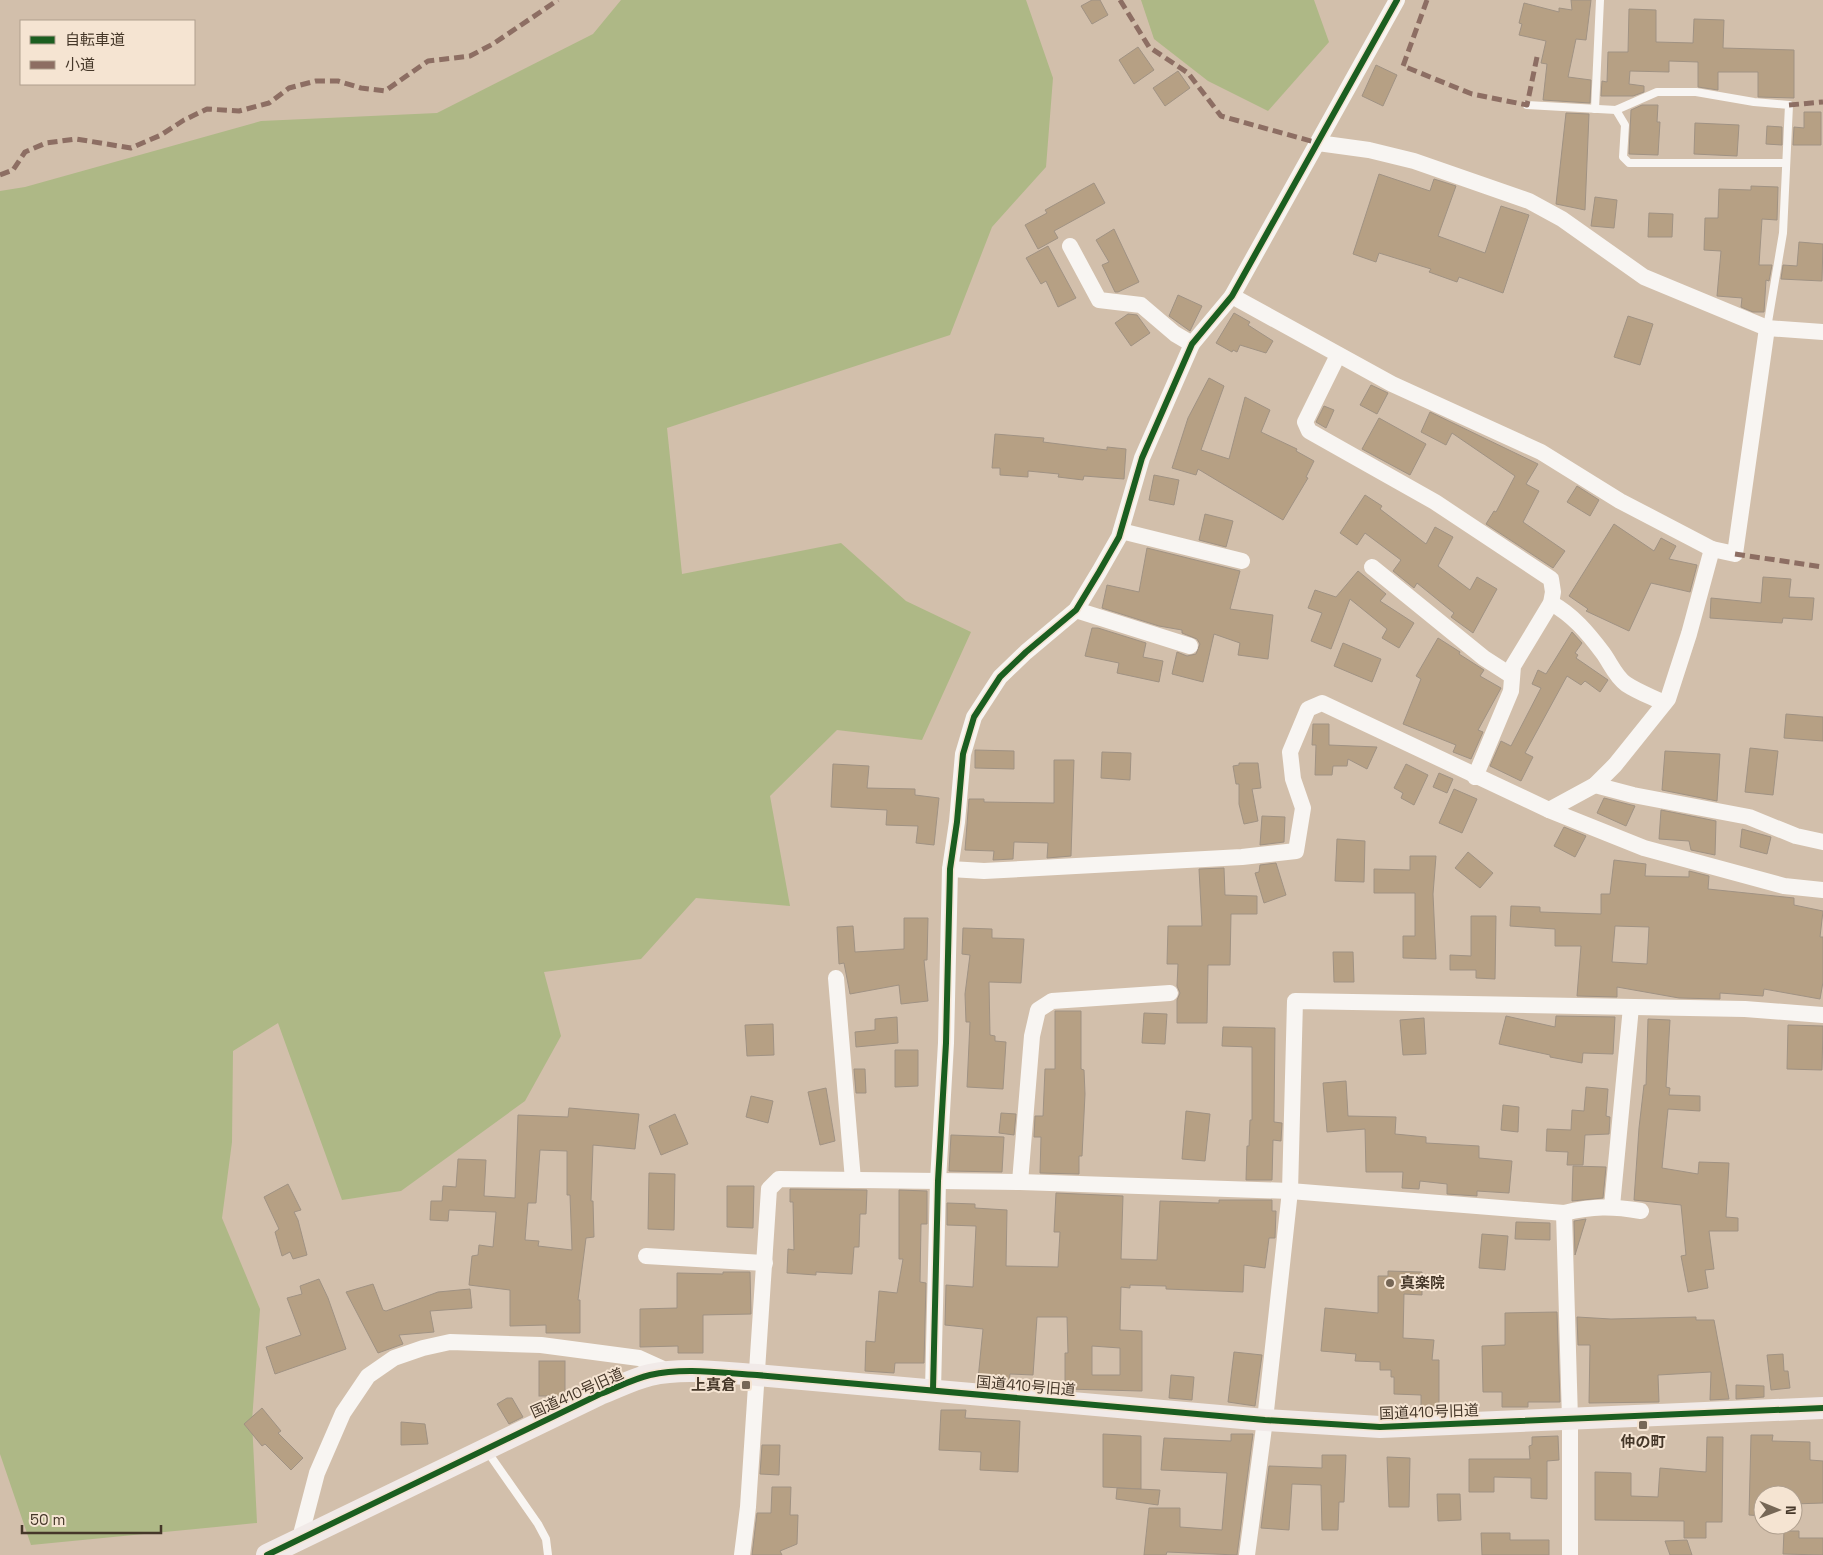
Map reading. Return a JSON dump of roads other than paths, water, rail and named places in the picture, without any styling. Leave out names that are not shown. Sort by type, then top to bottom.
[{"type":"street","points":[[933,1390],[938,1181],[946,1043],[950,869],[957,822],[963,754],[974,717],[1000,677],[1026,652],[1076,610],[1121,531],[1142,458],[1192,344],[1232,296],[1397,0]]},
{"type":"street","points":[[1318,143],[1369,150],[1414,161],[1529,201],[1562,219],[1644,277],[1767,328],[1823,332]]},
{"type":"street","points":[[1070,246],[1099,300],[1141,305],[1175,334],[1192,344]]},
{"type":"street","points":[[1232,296],[1392,384],[1540,452],[1620,501],[1712,549],[1735,554],[1767,328]]},
{"type":"street","points":[[1338,355],[1305,422],[1310,431],[1435,502],[1551,579],[1553,592],[1551,603],[1513,666],[1511,691],[1475,777]]},
{"type":"street","points":[[1121,531],[1242,561]]},
{"type":"street","points":[[1549,810],[1595,785],[1615,766],[1668,698],[1689,634],[1712,549]]},
{"type":"street","points":[[1372,567],[1484,658],[1512,676]]},
{"type":"street","points":[[1551,603],[1567,611],[1582,627],[1625,684],[1664,703]]},
{"type":"street","points":[[1076,610],[1190,646]]},
{"type":"street","points":[[950,869],[984,871],[1202,859],[1296,851],[1302,808],[1293,779],[1290,752],[1308,709],[1322,703],[1475,777],[1549,810],[1644,848],[1784,886],[1823,890]]},
{"type":"street","points":[[1595,785],[1633,795],[1749,817],[1796,836],[1823,842]]},
{"type":"street","points":[[836,978],[853,1180]]},
{"type":"street","points":[[1020,1182],[1032,1036],[1038,1010],[1052,1001],[1170,992]]},
{"type":"street","points":[[1247,1555],[1265,1420],[1290,1191],[1295,1001],[1745,1009],[1823,1015]]},
{"type":"street","points":[[1612,1206],[1631,1007]]},
{"type":"street","points":[[742,1555],[757,1375],[769,1189],[779,1179],[1020,1182],[1290,1191],[1564,1213],[1584,1208],[1612,1206],[1641,1211]]},
{"type":"street","points":[[1564,1213],[1570,1419],[1570,1555]]},
{"type":"street","points":[[646,1256],[765,1263]]},
{"type":"street","points":[[300,1538],[317,1473],[343,1413],[368,1376],[394,1358],[422,1348],[450,1342],[541,1345],[639,1358],[672,1373]]},
{"type":"street","name":"国道410号旧道","points":[[268,1555],[600,1394],[651,1375],[672,1373],[706,1372],[757,1375],[1265,1420],[1380,1427],[1823,1408]]},
{"type":"lane","points":[[1595,109],[1600,0]]},
{"type":"lane","points":[[1528,105],[1616,110],[1657,92],[1696,92],[1754,102],[1789,105],[1782,233],[1767,328]]},
{"type":"lane","points":[[1616,110],[1625,125],[1623,157],[1629,163],[1786,163]]},
{"type":"lane","points":[[485,1449],[538,1524],[546,1539],[548,1555]]},
{"type":"place","name":"真楽院","points":[[1390,1283]]},
{"type":"place","name":"上真倉","points":[[746,1385]]},
{"type":"place","name":"仲の町","points":[[1643,1425]]}]
